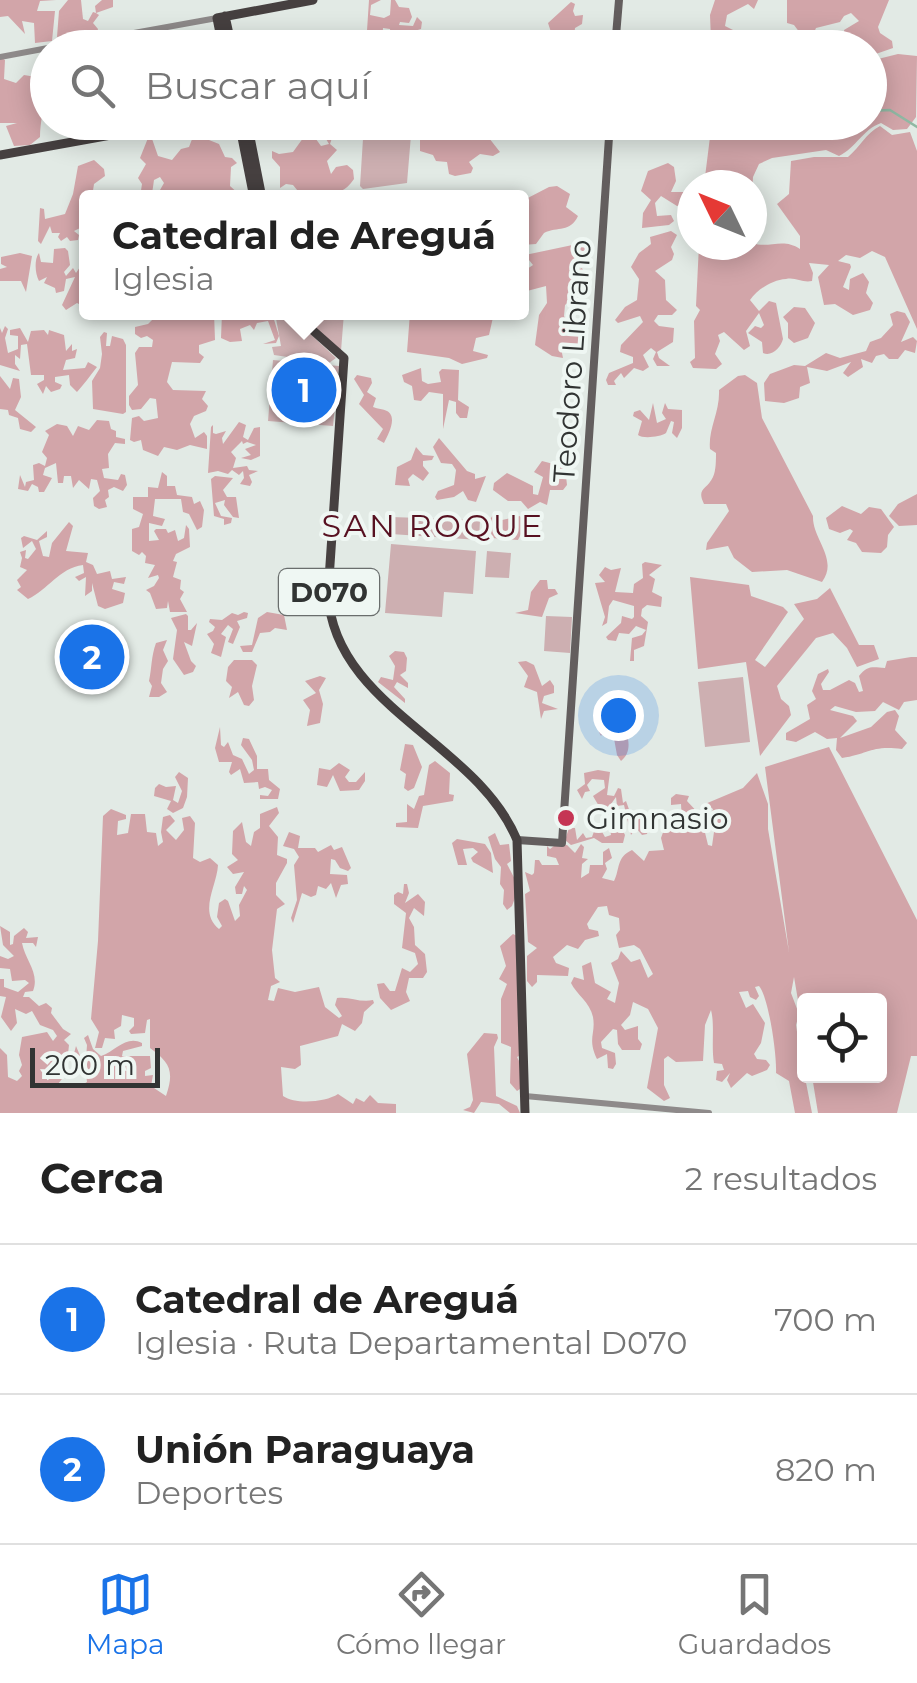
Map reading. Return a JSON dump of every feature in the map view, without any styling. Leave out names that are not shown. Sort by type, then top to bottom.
[{"type":"main road","points":[[221,17],[313,0]]},
{"type":"main road","points":[[616,30],[618,0]]},
{"type":"main road","points":[[221,17],[222,30]]},
{"type":"main road","points":[[221,17],[226,30]]},
{"type":"main road","points":[[0,155],[83,140]]},
{"type":"main road","points":[[243,140],[252,190]]},
{"type":"main road","points":[[251,140],[260,190]]},
{"type":"main road","name":"Teodoro Librano","points":[[517,840],[562,843],[609,140]]},
{"type":"main road","name":"D070","points":[[301,320],[344,358],[328,594],[338,643],[375,688],[488,790],[517,840],[526,1113]]},
{"type":"street","points":[[149,30],[221,17]]},
{"type":"street","points":[[0,57],[30,52]]},
{"type":"street","points":[[525,1096],[709,1113]]},
{"type":"shaded area","points":[[0,0],[56,0],[40,1],[37,11],[55,11],[53,30],[34,30],[34,23],[22,21],[25,34],[8,16],[0,17]]},
{"type":"shaded area","points":[[68,0],[81,0],[83,19],[88,21],[93,12],[99,15],[93,23],[98,30],[58,30],[59,11]]},
{"type":"shaded area","points":[[102,0],[113,0],[113,7],[96,13],[95,6]]},
{"type":"shaded area","points":[[369,0],[381,0],[371,5],[370,15],[390,15],[391,0],[395,0],[399,7],[409,8],[412,17],[409,23],[399,25],[413,26],[417,17],[422,22],[418,30],[367,30]]},
{"type":"shaded area","points":[[715,0],[758,0],[754,9],[748,4],[727,15],[725,26],[733,30],[711,30]]},
{"type":"shaded area","points":[[787,0],[889,0],[879,30],[844,30],[859,21],[851,13],[840,22],[815,30],[798,30],[787,23]]},
{"type":"shaded area","points":[[571,2],[575,4],[575,16],[583,15],[582,24],[575,30],[550,30],[548,23]]},
{"type":"shaded area","points":[[917,56],[916,117],[907,129],[887,126],[887,57]]},
{"type":"shaded area","points":[[0,57],[5,60],[4,79],[16,83],[24,75],[30,76],[30,140],[36,140],[30,145],[14,146],[6,126],[17,123],[0,123]]},
{"type":"shaded area","points":[[887,131],[892,135],[910,132],[917,151],[917,329],[885,257],[872,251],[860,258],[846,255],[838,261],[851,267],[843,287],[849,290],[850,279],[863,273],[869,282],[866,293],[873,303],[870,310],[853,315],[835,304],[824,305],[818,277],[829,265],[809,263],[812,281],[776,281],[750,300],[759,311],[769,301],[776,303],[783,339],[776,351],[763,353],[762,342],[748,333],[755,326],[764,325],[759,313],[746,331],[750,346],[744,350],[724,332],[718,335],[715,354],[722,364],[716,369],[693,368],[690,362],[695,358],[694,321],[700,310],[696,306],[698,260],[767,260],[767,245],[782,243],[800,249],[800,236],[777,204],[789,194],[791,161],[848,157],[864,140],[887,140]]},
{"type":"shaded area","points":[[147,140],[152,140],[158,156],[172,160],[192,140],[209,140],[219,144],[225,157],[237,163],[231,167],[230,186],[234,190],[160,190],[164,183],[160,177],[154,180],[153,190],[141,190],[138,178],[146,164],[140,158]]},
{"type":"shaded area","points":[[302,140],[317,140],[321,146],[329,144],[327,140],[331,140],[330,144],[337,150],[327,161],[331,174],[336,167],[347,165],[353,170],[354,179],[348,186],[342,190],[297,190],[286,184],[280,188],[280,167],[272,158],[272,151],[293,152]]},
{"type":"shaded area","points":[[363,140],[411,140],[407,183],[363,189]]},
{"type":"shaded area","points":[[420,140],[491,140],[500,152],[493,156],[480,154],[469,162],[471,173],[455,176],[449,174],[447,162],[436,161],[433,155],[420,151]]},
{"type":"shaded area","points":[[710,140],[858,140],[839,156],[826,150],[772,158],[759,164],[756,170],[706,170]]},
{"type":"shaded area","points":[[94,160],[104,169],[105,176],[94,184],[93,190],[79,190],[79,228],[74,231],[78,240],[70,241],[67,237],[61,241],[60,233],[52,233],[50,226],[41,244],[40,208],[44,209],[45,219],[65,214],[78,166]]},
{"type":"shaded area","points":[[668,163],[674,167],[676,181],[671,192],[677,192],[677,206],[661,196],[655,203],[657,216],[671,215],[674,221],[669,225],[642,228],[643,213],[651,200],[641,191],[648,171]]},
{"type":"shaded area","points":[[557,186],[570,194],[566,207],[578,216],[567,227],[544,233],[536,244],[529,244],[529,197]]},
{"type":"shaded area","points":[[671,231],[677,235],[671,247],[672,260],[655,271],[665,280],[666,300],[677,310],[672,315],[658,315],[654,321],[659,326],[674,328],[673,342],[657,352],[670,366],[657,366],[653,359],[656,352],[651,348],[643,355],[649,367],[643,371],[634,368],[624,378],[621,373],[614,381],[616,385],[608,385],[609,373],[633,363],[633,357],[620,352],[621,345],[643,322],[640,316],[618,323],[615,320],[637,300],[639,279],[631,267],[639,253],[651,244],[650,237]]},
{"type":"shaded area","points":[[582,243],[586,249],[575,271],[582,268],[586,278],[568,286],[573,298],[565,305],[564,316],[569,326],[587,338],[579,346],[565,343],[561,348],[563,358],[535,345],[539,315],[547,303],[546,286],[529,290],[529,268],[533,265],[529,254]]},
{"type":"shaded area","points":[[54,249],[68,251],[70,265],[64,272],[66,276],[73,268],[76,273],[79,268],[79,304],[66,310],[62,305],[75,277],[66,279],[64,291],[56,293],[55,288],[44,283],[47,277],[39,281],[37,275],[39,253],[41,262],[53,263]]},
{"type":"shaded area","points":[[20,253],[32,256],[26,292],[21,281],[0,281],[0,269],[7,267],[1,264],[1,257]]},
{"type":"shaded area","points":[[794,307],[805,308],[815,323],[808,338],[794,343],[788,338],[788,323],[783,317]]},
{"type":"shaded area","points":[[905,313],[910,322],[901,342],[913,337],[917,341],[915,353],[905,350],[898,359],[889,359],[884,354],[876,356],[872,363],[861,359],[863,367],[848,377],[843,373],[851,362],[827,371],[807,367],[810,383],[800,387],[799,398],[784,403],[765,401],[764,383],[770,374],[794,365],[805,366],[826,353],[840,358],[866,351],[870,342],[881,338],[893,325],[890,314]]},
{"type":"shaded area","points":[[152,320],[214,320],[215,340],[199,345],[199,353],[204,357],[200,363],[172,362],[167,382],[173,390],[206,391],[202,399],[208,406],[206,411],[194,416],[190,424],[195,438],[204,432],[207,436],[207,449],[190,445],[177,450],[164,447],[158,456],[143,450],[141,440],[130,440],[132,418],[158,418],[156,399],[150,398],[141,409],[132,410],[129,405],[129,396],[138,385],[135,353],[139,347],[152,347],[153,340],[135,334],[135,327]]},
{"type":"shaded area","points":[[222,320],[274,320],[279,336],[276,343],[263,344],[275,340],[268,321],[257,323],[254,330],[250,325],[240,329],[242,341],[221,338]]},
{"type":"shaded area","points":[[276,320],[295,320],[336,358],[329,363],[274,355],[272,347],[281,346]]},
{"type":"shaded area","points":[[306,320],[343,320],[341,351]]},
{"type":"shaded area","points":[[409,320],[492,320],[489,335],[476,338],[473,351],[488,355],[487,358],[462,364],[449,358],[407,352]]},
{"type":"shaded area","points":[[5,326],[8,353],[18,349],[18,336],[10,335],[10,330],[20,328],[28,342],[31,331],[44,330],[48,335],[49,330],[64,335],[66,351],[72,344],[72,351],[77,349],[75,358],[66,360],[63,370],[85,368],[88,362],[97,367],[77,392],[70,385],[69,375],[55,377],[55,382],[62,385],[60,389],[51,392],[46,386],[43,394],[37,384],[44,380],[44,375],[31,375],[27,344],[21,345],[20,359],[15,355],[20,371],[0,365],[0,328],[2,333]]},
{"type":"shaded area","points":[[104,332],[106,346],[110,346],[112,336],[123,339],[126,345],[123,414],[93,409],[92,381],[100,368],[100,337]]},
{"type":"shaded area","points":[[273,360],[339,366],[333,426],[268,421]]},
{"type":"shaded area","points":[[421,368],[422,381],[428,384],[441,382],[442,369],[459,370],[458,400],[469,407],[467,418],[460,418],[456,402],[449,400],[443,429],[443,394],[429,392],[421,401],[414,400],[412,386],[404,382],[402,375]]},
{"type":"shaded area","points":[[357,375],[371,378],[367,392],[376,398],[373,407],[392,417],[384,443],[377,439],[383,429],[359,404],[364,395],[354,379]]},
{"type":"shaded area","points":[[745,375],[757,383],[762,418],[813,516],[828,565],[822,582],[787,570],[752,572],[734,558],[728,546],[706,550],[729,511],[726,504],[704,504],[701,495],[715,469],[716,453],[710,449],[710,442],[719,390]]},
{"type":"shaded area","points":[[0,376],[10,389],[13,378],[19,379],[21,397],[15,410],[36,427],[31,432],[20,429],[18,418],[0,409]]},
{"type":"shaded area","points":[[653,403],[657,423],[666,419],[662,413],[665,403],[668,409],[682,410],[682,428],[677,438],[672,433],[671,421],[666,433],[638,435],[642,421],[633,416],[634,412],[640,410],[649,420]]},
{"type":"shaded area","points":[[97,420],[109,421],[116,437],[125,439],[125,444],[115,443],[108,454],[109,468],[102,469],[104,478],[118,480],[121,474],[125,475],[127,485],[123,491],[114,487],[108,490],[107,507],[94,506],[93,498],[100,491],[97,480],[91,479],[89,489],[79,480],[73,488],[71,476],[64,476],[63,483],[58,483],[56,463],[45,468],[43,475],[52,478],[44,492],[32,484],[28,491],[18,489],[20,475],[25,487],[26,482],[34,480],[33,465],[45,466],[47,458],[42,452],[49,435],[45,431],[57,424],[67,426],[73,436],[78,426],[89,430]]},
{"type":"shaded area","points":[[239,422],[246,425],[243,437],[248,440],[254,428],[260,427],[260,456],[251,460],[241,458],[251,455],[245,449],[256,445],[242,441],[231,452],[236,458],[233,468],[247,466],[258,471],[249,475],[250,486],[240,484],[243,471],[239,475],[232,470],[228,474],[208,473],[211,427],[216,434],[226,431],[223,444]]},
{"type":"shaded area","points":[[439,438],[467,471],[475,474],[475,479],[486,476],[476,502],[468,500],[463,491],[454,497],[435,497],[438,491],[454,485],[456,470],[452,464],[441,463],[433,447]]},
{"type":"shaded area","points":[[416,447],[423,455],[434,456],[423,461],[429,473],[423,481],[413,474],[408,479],[410,486],[395,485],[397,467],[411,460]]},
{"type":"shaded area","points":[[542,461],[565,467],[567,485],[563,490],[550,490],[547,505],[540,502],[528,509],[521,501],[508,501],[493,490],[494,483],[507,473],[533,486],[533,494],[538,495],[543,477],[534,472]]},
{"type":"shaded area","points":[[162,472],[167,476],[167,486],[175,486],[177,495],[192,497],[194,504],[200,501],[204,510],[202,527],[197,530],[189,514],[183,512],[181,499],[155,499],[153,516],[165,519],[162,526],[149,523],[149,541],[159,540],[156,529],[166,529],[168,533],[175,530],[178,541],[184,538],[186,525],[189,529],[190,547],[176,554],[173,561],[177,562],[173,577],[181,580],[180,589],[184,592],[180,599],[187,612],[170,612],[168,601],[167,608],[156,609],[146,590],[159,578],[148,578],[155,565],[145,563],[142,552],[139,555],[132,551],[132,529],[139,527],[143,514],[133,509],[133,497],[148,497],[148,487],[158,488]]},
{"type":"shaded area","points":[[233,478],[223,490],[227,497],[236,497],[239,518],[233,517],[224,505],[225,500],[215,503],[221,516],[232,518],[231,523],[224,525],[224,519],[214,516],[211,479]]},
{"type":"shaded area","points":[[917,494],[917,525],[899,526],[889,516],[898,504]]},
{"type":"shaded area","points":[[842,506],[861,514],[869,507],[881,509],[894,527],[881,553],[862,552],[856,543],[847,540],[853,531],[850,529],[840,533],[829,529],[826,518]]},
{"type":"shaded area","points":[[495,512],[502,520],[520,516],[523,525],[518,540],[492,538],[489,521]]},
{"type":"shaded area","points":[[391,517],[480,520],[479,540],[391,534]]},
{"type":"shaded area","points":[[69,522],[73,526],[66,551],[88,553],[86,562],[93,565],[97,574],[110,571],[112,579],[126,577],[124,584],[114,582],[112,589],[125,593],[123,603],[105,609],[98,606],[92,583],[92,591],[85,596],[86,577],[79,581],[75,577],[84,573],[83,565],[67,570],[28,599],[17,590],[21,587],[17,580],[27,570],[20,567],[20,552],[26,550],[28,559],[36,549],[32,541],[23,548],[21,538],[37,540],[47,531],[47,537],[39,541],[43,556],[49,557],[52,543]]},
{"type":"shaded area","points":[[391,544],[476,551],[473,594],[444,592],[442,617],[385,613]]},
{"type":"shaded area","points":[[487,551],[511,553],[509,578],[485,577]]},
{"type":"shaded area","points":[[645,562],[662,565],[649,575],[655,579],[652,592],[662,597],[661,607],[647,605],[642,609],[641,616],[648,622],[644,646],[634,650],[634,661],[630,661],[632,638],[646,630],[636,626],[629,634],[619,633],[616,641],[608,640],[606,637],[621,623],[622,616],[634,617],[634,606],[613,600],[607,623],[602,626],[605,617],[595,583],[605,582],[599,575],[605,567],[621,568],[615,592],[633,593],[634,584],[643,578]]},
{"type":"shaded area","points":[[690,577],[749,585],[751,596],[788,612],[755,660],[765,667],[804,619],[794,604],[817,599],[830,588],[859,645],[874,645],[879,659],[857,667],[833,633],[816,638],[777,686],[791,715],[760,756],[746,662],[698,669]]},
{"type":"shaded area","points":[[540,580],[547,580],[548,589],[555,589],[558,594],[549,598],[542,617],[515,613],[528,610],[531,592]]},
{"type":"shaded area","points":[[267,612],[284,615],[287,630],[275,628],[260,633],[252,652],[243,652],[240,646],[252,645],[258,618]]},
{"type":"shaded area","points":[[232,613],[248,613],[247,618],[237,621],[240,627],[233,644],[228,642],[233,629],[228,625],[221,634],[226,637],[221,657],[211,653],[214,644],[207,634],[215,627],[210,619],[222,620]]},
{"type":"shaded area","points":[[186,614],[188,630],[197,623],[192,646],[184,642],[196,666],[184,675],[173,659],[177,630],[171,618]]},
{"type":"shaded area","points":[[546,616],[572,617],[570,653],[544,651]]},
{"type":"shaded area","points":[[62,635],[123,635],[122,679],[62,679]]},
{"type":"shaded area","points":[[167,640],[163,650],[168,661],[161,683],[167,692],[149,697],[154,648],[156,643]]},
{"type":"shaded area","points":[[395,651],[404,652],[407,658],[406,671],[400,675],[408,688],[397,682],[394,687],[405,703],[378,682],[381,677],[393,680],[395,666],[389,656]]},
{"type":"shaded area","points":[[917,657],[917,700],[904,702],[899,710],[883,702],[875,711],[856,712],[835,706],[830,710],[853,716],[857,721],[840,738],[871,727],[895,710],[899,716],[895,730],[907,743],[902,749],[877,749],[842,758],[836,750],[837,738],[827,739],[815,732],[796,742],[786,740],[786,733],[810,719],[807,705],[816,699],[812,691],[818,674],[828,669],[821,684],[823,690],[849,680],[859,692],[863,691],[859,676],[865,670],[885,668],[887,661]]},
{"type":"shaded area","points":[[234,660],[252,660],[257,665],[252,686],[254,700],[249,706],[244,705],[238,692],[229,698],[232,687],[226,681],[228,667]]},
{"type":"shaded area","points":[[518,662],[534,665],[542,686],[550,680],[554,686],[554,693],[544,696],[542,703],[558,709],[544,711],[541,719],[537,692],[524,687],[528,676]]},
{"type":"shaded area","points":[[743,677],[750,742],[705,747],[698,682]]},
{"type":"shaded area","points":[[326,678],[319,690],[323,704],[320,723],[307,726],[310,710],[303,700],[316,693],[305,681]]},
{"type":"shaded area","points":[[620,694],[625,704],[637,704],[636,712],[641,713],[630,726],[630,718],[636,713],[628,712],[628,722],[619,729],[627,735],[628,742],[621,761],[613,733],[605,729],[601,736],[599,732],[601,726],[621,717],[615,700]]},
{"type":"shaded area","points":[[220,727],[221,745],[224,747],[228,742],[249,774],[254,770],[252,760],[241,745],[243,738],[249,739],[257,756],[257,769],[268,769],[269,780],[280,789],[278,799],[260,799],[260,795],[268,796],[272,790],[259,789],[258,782],[244,783],[240,769],[231,775],[229,772],[232,762],[219,762],[215,748]]},
{"type":"shaded area","points":[[405,744],[413,745],[422,767],[414,788],[408,791],[404,788],[406,774],[400,770]]},
{"type":"shaded area","points":[[829,747],[917,920],[917,1056],[911,1056],[897,1113],[818,1113],[813,1083],[887,1083],[887,993],[797,994],[794,977],[791,993],[797,1009],[797,1083],[806,1083],[812,1113],[795,1113],[789,1081],[776,1073],[769,1014],[759,986],[755,987],[759,996],[756,1000],[748,991],[739,992],[746,1008],[753,1004],[765,1023],[754,1054],[770,1065],[752,1076],[747,1073],[731,1088],[727,1080],[730,1073],[722,1082],[716,1080],[717,1071],[724,1070],[722,1064],[714,1063],[711,1010],[705,1025],[703,1061],[676,1062],[668,1056],[664,1059],[664,1085],[670,1098],[664,1101],[647,1088],[658,1028],[648,1009],[633,1002],[630,1015],[621,1025],[625,1030],[638,1026],[640,1050],[622,1050],[617,1030],[613,1029],[601,1042],[602,1048],[615,1053],[616,1064],[613,1069],[608,1068],[607,1054],[597,1059],[591,1012],[571,983],[574,977],[584,980],[582,966],[591,962],[595,983],[611,992],[607,999],[615,1003],[619,983],[611,963],[621,951],[631,962],[640,959],[648,978],[653,974],[640,949],[634,945],[619,948],[619,918],[609,915],[607,906],[598,907],[587,924],[599,936],[585,940],[578,949],[567,945],[553,957],[556,963],[569,968],[568,976],[537,975],[532,987],[527,981],[527,956],[537,948],[528,942],[525,894],[530,891],[525,872],[534,873],[535,860],[542,865],[559,865],[556,858],[547,856],[547,846],[550,849],[567,845],[575,853],[581,844],[582,858],[588,859],[582,864],[581,878],[589,873],[590,865],[603,865],[603,852],[609,848],[612,858],[605,863],[607,869],[602,878],[614,881],[627,853],[632,850],[644,861],[649,851],[664,850],[661,838],[666,824],[682,822],[681,804],[671,805],[676,794],[689,796],[687,801],[701,816],[708,845],[712,846],[713,809],[705,804],[743,788],[757,773],[768,804],[768,829],[789,952],[765,767]]},
{"type":"shaded area","points":[[435,761],[450,773],[449,794],[454,795],[453,801],[423,806],[418,828],[396,827],[396,823],[407,822],[407,804],[414,809],[419,796],[424,795],[429,765]]},
{"type":"shaded area","points":[[339,763],[350,770],[345,777],[349,782],[356,782],[365,772],[359,790],[340,791],[333,775],[327,787],[317,785],[319,768],[330,770]]},
{"type":"shaded area","points":[[179,772],[188,778],[187,797],[183,808],[173,813],[167,809],[171,801],[154,796],[155,788],[159,784],[176,786],[173,800],[178,803],[182,791],[175,777]]},
{"type":"shaded area","points":[[610,772],[607,795],[614,796],[621,789],[623,803],[626,801],[631,815],[649,827],[647,834],[642,835],[636,828],[631,835],[624,805],[617,806],[616,797],[611,804],[616,816],[624,817],[620,825],[625,835],[623,843],[602,843],[594,838],[571,845],[565,840],[569,828],[575,828],[577,840],[583,833],[586,838],[592,837],[597,823],[605,837],[611,835],[593,796],[605,788],[604,780],[592,779],[587,785],[590,791],[582,799],[577,790],[585,784],[584,773]]},
{"type":"shaded area","points":[[277,807],[279,813],[269,826],[278,837],[277,855],[287,859],[287,863],[276,883],[276,895],[285,904],[277,909],[272,950],[275,978],[280,982],[271,986],[268,1000],[274,1001],[278,988],[295,992],[319,987],[325,1007],[339,1018],[342,1016],[335,1005],[337,998],[374,1003],[364,1012],[355,1031],[342,1024],[338,1036],[300,1046],[301,1065],[295,1069],[281,1067],[283,1096],[311,1101],[338,1094],[353,1104],[356,1098],[364,1102],[370,1095],[378,1103],[396,1104],[396,1113],[0,1113],[0,1048],[7,1055],[8,1077],[17,1081],[22,1076],[22,1037],[47,1032],[53,1041],[57,1036],[40,1025],[32,1011],[26,1014],[15,1009],[17,1023],[11,1031],[1,1017],[6,997],[0,996],[0,979],[4,979],[4,987],[18,992],[29,983],[12,981],[10,969],[0,968],[0,956],[14,956],[3,945],[0,926],[10,932],[10,945],[24,928],[28,932],[26,938],[38,937],[36,947],[33,943],[22,943],[35,978],[33,991],[25,992],[23,997],[39,1006],[46,1003],[63,1029],[71,1034],[64,1040],[69,1045],[67,1063],[50,1064],[64,1071],[58,1084],[87,1082],[86,1073],[81,1076],[78,1064],[72,1061],[76,1046],[81,1058],[86,1059],[84,1038],[88,1035],[93,1049],[101,1056],[126,1042],[142,1043],[123,1051],[122,1056],[150,1056],[151,1068],[145,1076],[153,1075],[151,1086],[166,1096],[170,1073],[166,1062],[150,1048],[150,1019],[145,1033],[131,1034],[134,1018],[122,1015],[121,1026],[114,1030],[115,1039],[105,1038],[102,1048],[95,1048],[99,1032],[91,1019],[103,816],[111,809],[126,815],[126,819],[118,821],[117,835],[128,833],[131,814],[145,814],[147,832],[156,833],[158,846],[163,842],[163,817],[170,815],[175,821],[166,830],[176,840],[184,830],[182,818],[190,816],[195,823],[193,858],[200,862],[210,858],[218,865],[209,907],[219,929],[219,903],[228,901],[235,921],[247,890],[244,886],[242,894],[236,894],[235,887],[244,872],[233,874],[227,867],[238,860],[232,854],[233,831],[242,822],[246,842],[251,846],[254,832],[260,828],[260,814]]},
{"type":"shaded area","points":[[289,832],[300,836],[298,848],[315,848],[318,852],[331,845],[334,850],[342,847],[351,868],[340,868],[331,859],[330,874],[347,875],[348,884],[341,885],[336,898],[331,883],[326,889],[318,886],[316,895],[311,897],[302,893],[293,923],[297,900],[294,865],[299,857],[294,849],[283,846]]},
{"type":"shaded area","points":[[495,833],[500,845],[509,844],[511,861],[507,864],[519,887],[507,910],[500,884],[501,867],[488,837]]},
{"type":"shaded area","points":[[457,839],[485,844],[491,853],[493,873],[473,862],[471,858],[478,852],[473,848],[463,849],[467,865],[458,865],[452,843]]},
{"type":"shaded area","points":[[404,884],[409,893],[405,903],[418,894],[425,902],[424,916],[414,908],[409,918],[415,945],[425,954],[427,972],[423,978],[409,978],[406,992],[410,1001],[391,1010],[380,998],[377,984],[384,983],[395,991],[402,968],[410,972],[418,964],[415,953],[402,948],[406,913],[394,904],[394,895],[403,894]]},
{"type":"shaded area","points":[[513,934],[517,936],[517,1057],[523,1087],[517,1091],[510,1083],[511,1047],[501,1043],[501,999],[507,984],[499,979],[506,966],[500,946]]},
{"type":"shaded area","points":[[484,1033],[497,1034],[498,1038],[494,1047],[496,1096],[517,1106],[520,1113],[481,1102],[474,1113],[463,1110],[473,1100],[467,1054]]},
{"type":"waterway","points":[[887,110],[917,127]]},
{"type":"place","name":"Catedral de Areguá","points":[[304,390]]},
{"type":"place","name":"Unión Paraguaya","points":[[92,657]]},
{"type":"place","name":"Gimnasio","points":[[566,818]]},
{"type":"district","name":"SAN ROQUE","points":[[433,525]]}]
